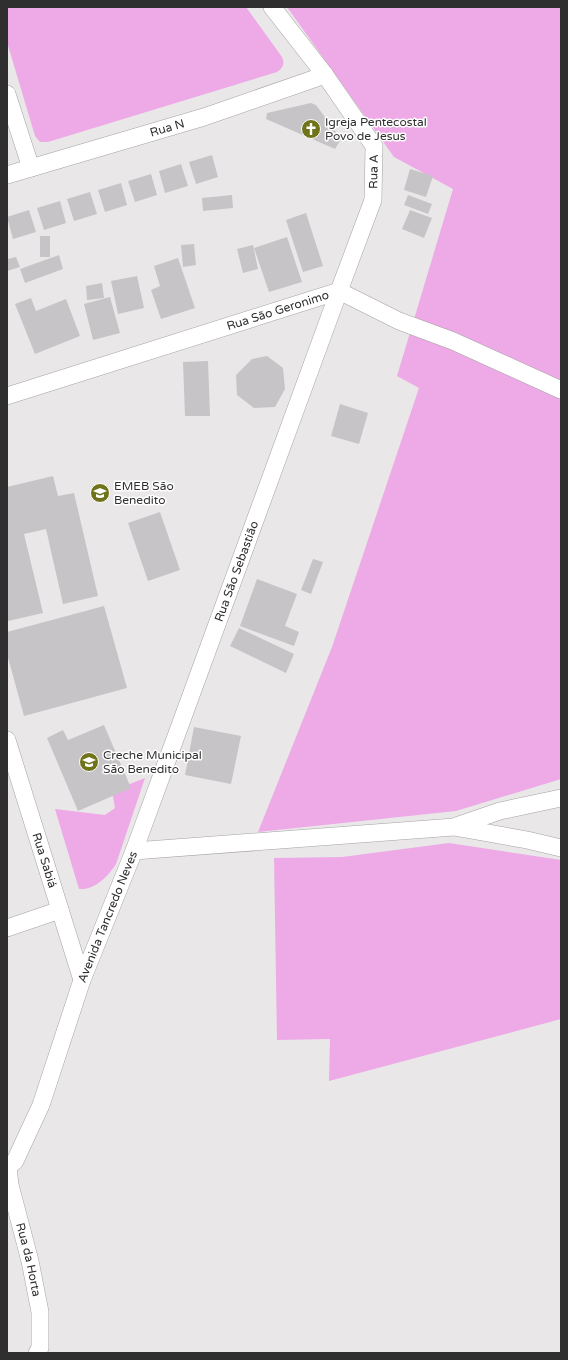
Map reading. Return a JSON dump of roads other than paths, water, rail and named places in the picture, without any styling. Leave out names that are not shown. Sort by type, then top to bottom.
[{"type":"street","name":"Rua A","points":[[272,7],[325,75],[374,146],[373,200],[339,291]]},
{"type":"street","name":"Rua N","points":[[7,175],[204,116],[325,75]]},
{"type":"street","points":[[7,94],[31,168]]},
{"type":"street","name":"Rua São Geronimo","points":[[7,396],[339,291],[400,321],[453,341],[561,390]]},
{"type":"street","name":"Rua São Sebastião","points":[[134,851],[339,291]]},
{"type":"street","name":"Rua Sabiá","points":[[7,740],[82,980]]},
{"type":"street","name":"Avenida Tancredo Neves","points":[[8,1167],[15,1161],[41,1105],[82,980],[134,851],[454,827],[500,812],[561,798]]},
{"type":"street","name":"Avenida Tancredo Neves","points":[[454,827],[527,840],[561,848]]},
{"type":"street","points":[[7,928],[60,910]]},
{"type":"street","name":"Rua da Horta","points":[[8,1167],[10,1185],[30,1261],[40,1312],[40,1348],[37,1353]]},
{"type":"place","name":"Igreja Pentecostal Povo de Jesus","points":[[311,129]]},
{"type":"place","name":"EMEB São Benedito","points":[[100,493]]},
{"type":"place","name":"Creche Municipal São Benedito","points":[[89,762]]}]
